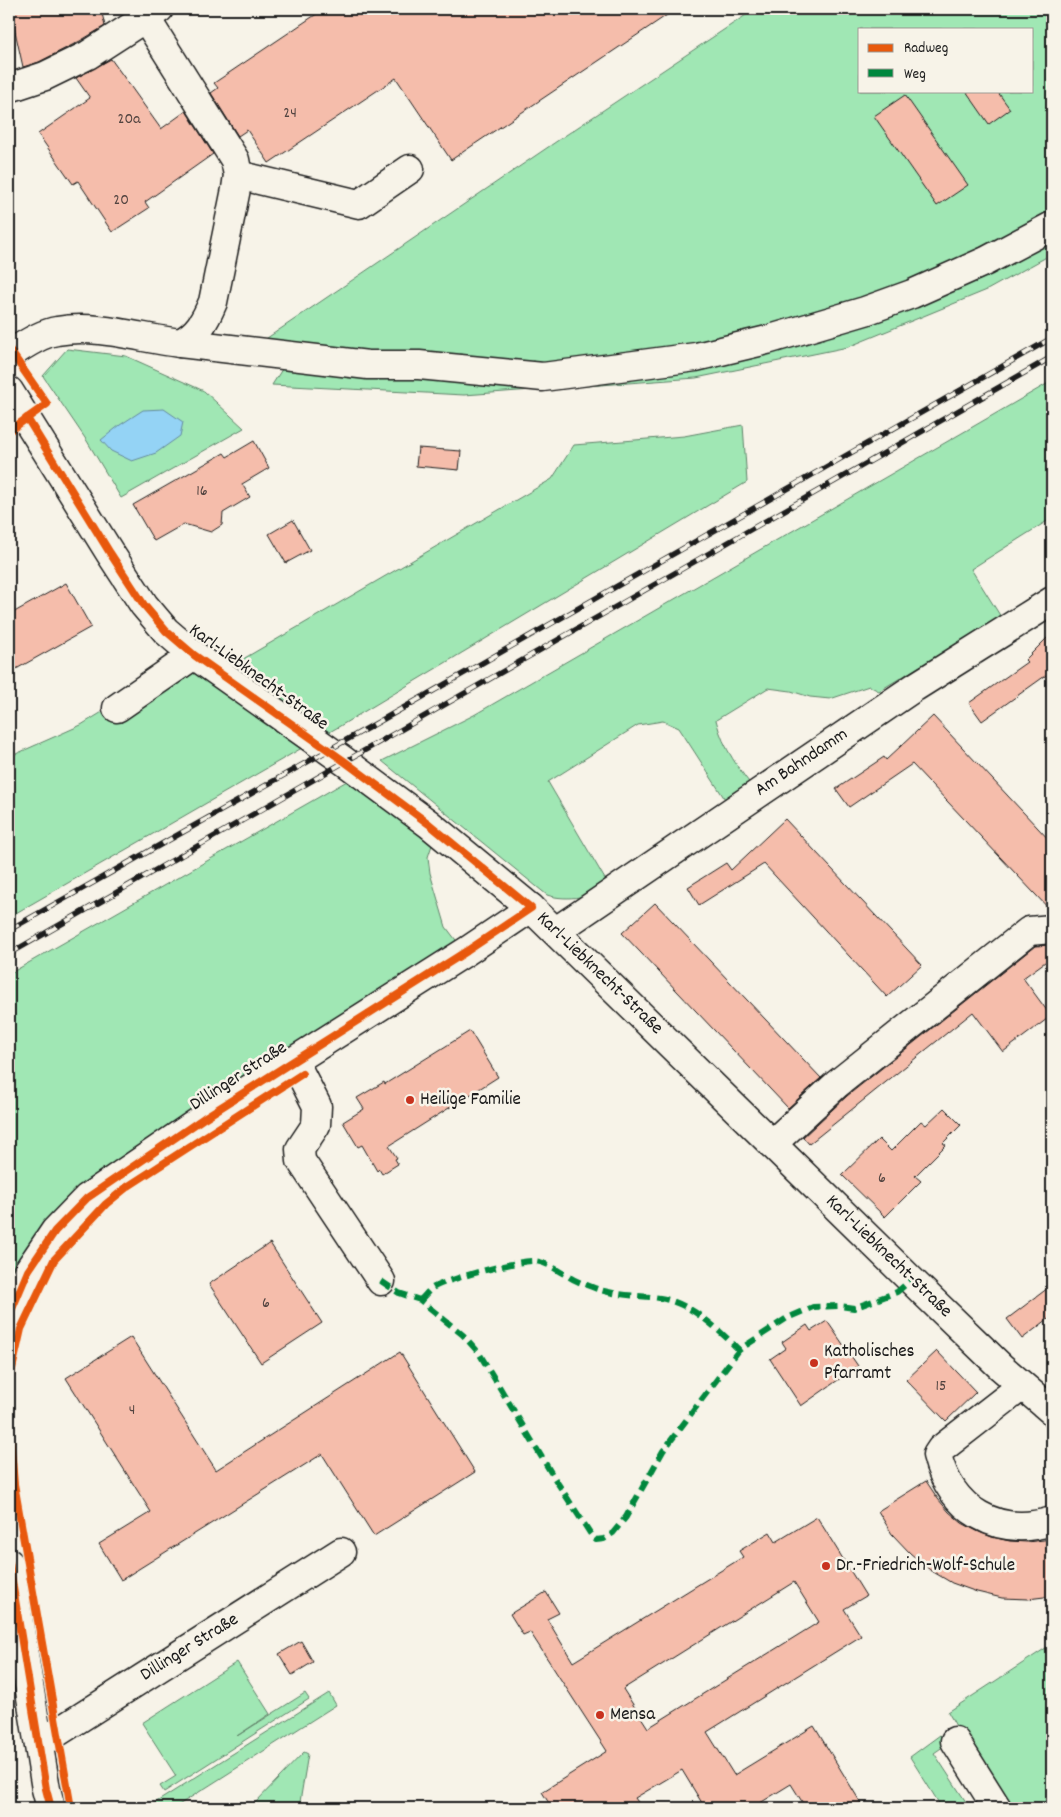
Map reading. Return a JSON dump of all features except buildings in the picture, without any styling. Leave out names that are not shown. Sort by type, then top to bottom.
[{"type":"street","points":[[9,88],[45,76],[88,55],[152,13],[232,153],[238,175],[213,302],[206,319],[196,332],[180,343]]},
{"type":"street","points":[[238,175],[359,204],[410,169]]},
{"type":"street","points":[[9,355],[25,344],[55,331],[85,328],[180,343],[368,365],[419,365],[543,376],[696,357],[768,340],[888,302],[954,276],[1018,246],[1052,226]]},
{"type":"street","name":"Karl-Liebknecht-Straße","points":[[9,392],[144,605],[166,631],[194,655],[344,761],[429,824],[531,908],[911,1280],[1022,1386],[1052,1411]]},
{"type":"street","name":"Am Bahndamm","points":[[556,931],[920,683],[1052,601]]},
{"type":"street","points":[[116,708],[194,655]]},
{"type":"street","name":"Dillinger Straße","points":[[9,1316],[28,1271],[55,1231],[87,1198],[188,1128],[468,951],[531,908]]},
{"type":"street","points":[[772,1144],[837,1084],[1021,937],[1029,931],[1052,929]]},
{"type":"street","points":[[294,1061],[318,1106],[316,1125],[300,1149],[301,1161],[381,1281]]},
{"type":"street","points":[[1022,1386],[941,1449],[936,1455],[947,1484],[967,1507],[980,1516],[1009,1526],[1039,1526],[1052,1522]]},
{"type":"street","name":"Dillinger Straße","points":[[38,1744],[341,1552]]},
{"type":"street","points":[[9,1563],[38,1744],[51,1808]]},
{"type":"street","points":[[955,1741],[997,1808]]},
{"type":"green space","points":[[755,9],[1052,9],[1052,254],[987,290],[848,347],[696,378],[464,395],[272,385],[291,355],[248,351]]},
{"type":"green space","points":[[67,349],[126,356],[204,391],[244,428],[121,498],[87,441],[43,376]]},
{"type":"green space","points":[[1052,381],[1052,518],[971,569],[1001,617],[879,691],[869,686],[830,699],[810,697],[791,691],[768,688],[716,720],[728,750],[757,793],[732,810],[679,728],[663,721],[638,725],[548,782],[612,891],[571,898],[547,895],[382,761],[474,715]]},
{"type":"green space","points":[[743,425],[747,482],[340,726],[9,917],[9,757],[81,725],[194,656],[219,673],[552,479],[574,445],[684,436]]},
{"type":"green space","points":[[354,777],[436,833],[428,857],[430,873],[446,927],[471,960],[159,1157],[67,1228],[9,1311],[9,974]]},
{"type":"green space","points":[[1052,1644],[1052,1808],[1003,1808],[948,1712]]},
{"type":"green space","points":[[237,1662],[270,1714],[237,1736],[305,1693],[309,1699],[164,1792],[160,1786],[176,1776],[142,1723]]},
{"type":"green space","points":[[329,1693],[336,1705],[174,1808],[147,1808]]},
{"type":"green space","points":[[940,1735],[947,1744],[934,1753],[970,1808],[942,1808],[910,1757]]},
{"type":"green space","points":[[304,1752],[308,1754],[299,1808],[261,1808],[255,1803]]},
{"type":"water","points":[[164,409],[183,422],[180,436],[156,453],[132,461],[111,451],[101,440],[143,410]]},
{"type":"railway","points":[[9,930],[405,707],[1052,338]]},
{"type":"railway","points":[[9,954],[1052,357]]},
{"type":"marked path","points":[[420,1300],[438,1285],[481,1271],[534,1261],[543,1263],[577,1281],[600,1290],[617,1294],[660,1298],[682,1305],[703,1318],[739,1350]]},
{"type":"marked path","points":[[381,1281],[399,1293],[420,1300],[463,1335],[479,1353],[553,1476],[596,1540],[604,1539],[613,1533],[626,1517],[663,1451],[739,1350],[787,1318],[813,1307],[839,1306],[854,1308],[897,1292],[911,1280]]},
{"type":"cycle path","points":[[9,349],[47,404],[9,431]]},
{"type":"cycle path","points":[[9,1316],[28,1271],[55,1231],[87,1198],[204,1118],[467,951],[531,908],[429,824],[344,761],[194,655],[166,631],[144,605],[110,553],[27,418]]},
{"type":"cycle path","points":[[9,1382],[21,1329],[54,1260],[106,1204],[127,1187],[302,1074]]},
{"type":"cycle path","points":[[9,1424],[14,1484],[71,1808]]},
{"type":"cycle path","points":[[9,1563],[46,1789],[51,1808]]},
{"type":"place","name":"Heilige Familie","points":[[410,1100]]},
{"type":"place","name":"Katholisches Pfarramt","points":[[814,1363]]},
{"type":"place","name":"Dr.-Friedrich-Wolf-Schule","points":[[826,1566]]},
{"type":"place","name":"Mensa","points":[[600,1715]]}]
